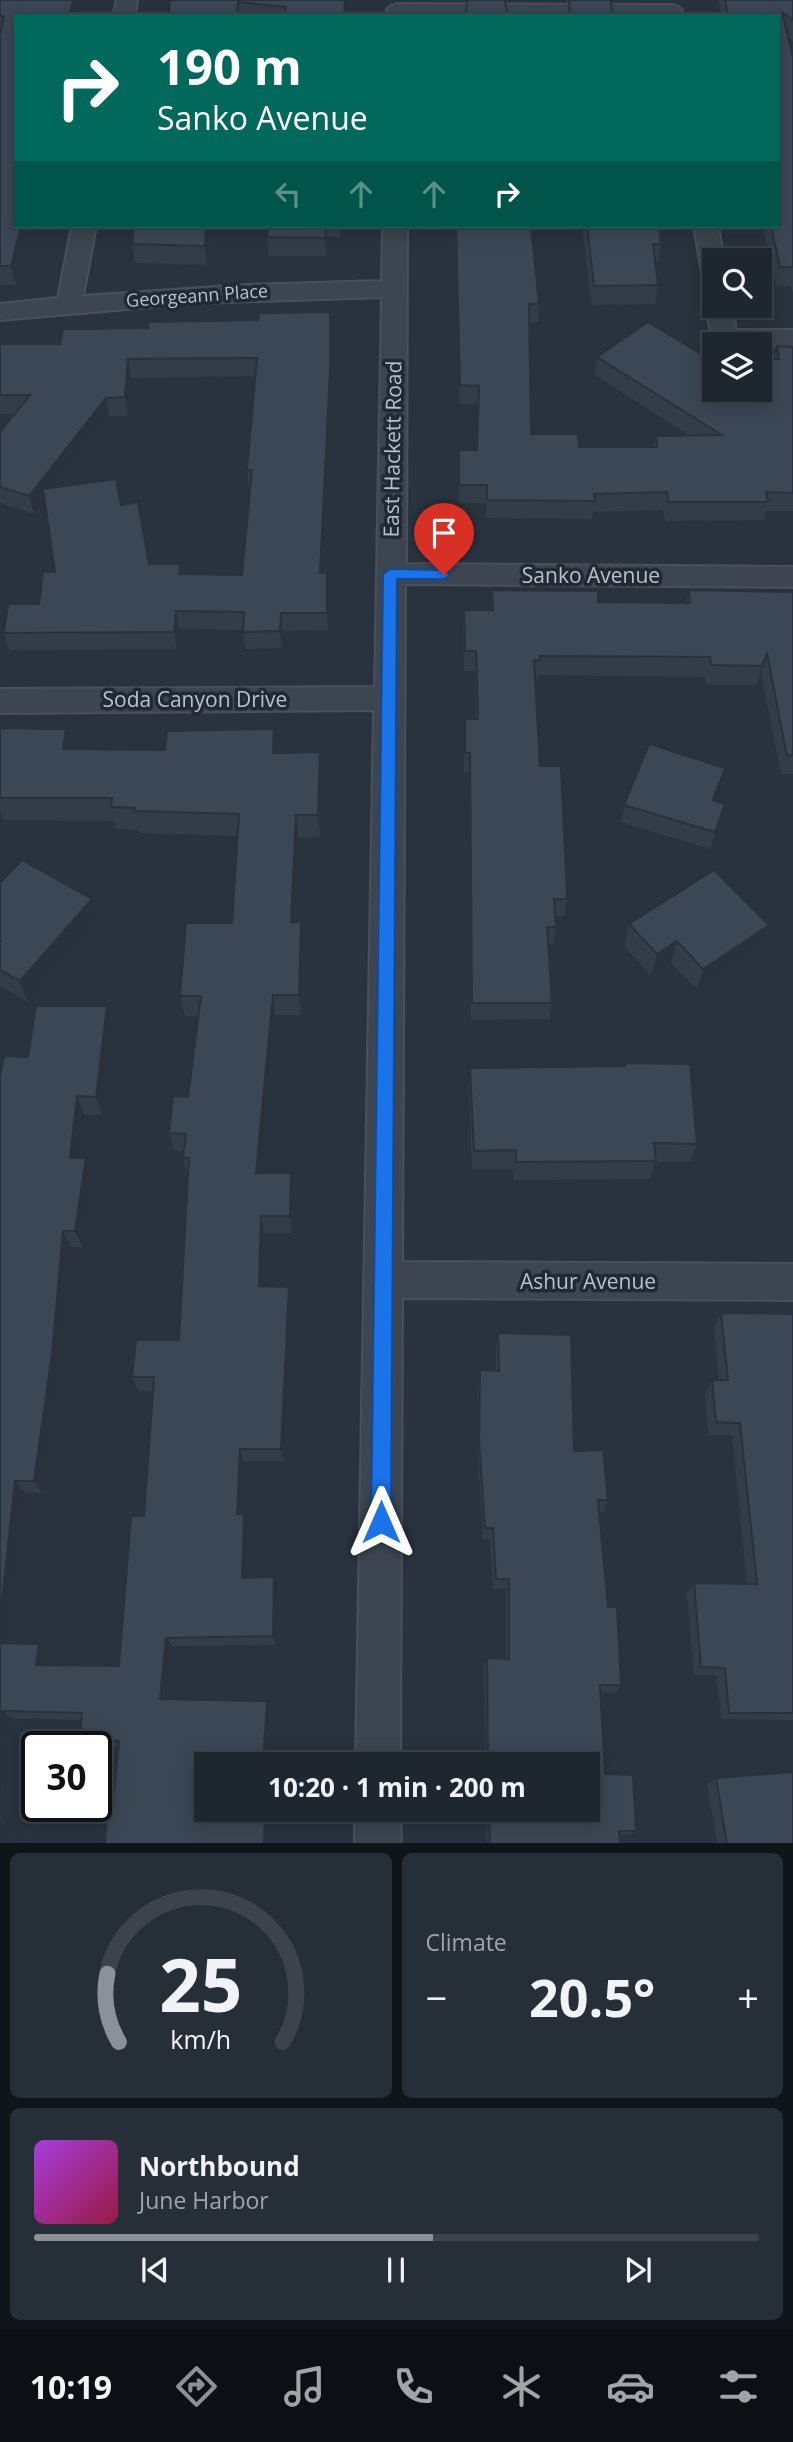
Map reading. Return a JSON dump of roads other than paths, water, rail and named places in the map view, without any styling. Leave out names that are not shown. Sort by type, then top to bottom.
[{"type":"street","points":[[398,9],[671,9]]},
{"type":"street","points":[[69,304],[84,228]]},
{"type":"street","name":"East Hackett Road","points":[[378,1752],[395,228]]},
{"type":"street","points":[[706,228],[710,248]]},
{"type":"street","name":"Georgeann Place","points":[[0,312],[230,292],[394,289]]},
{"type":"street","points":[[721,318],[725,338],[793,338]]},
{"type":"street","name":"Sanko Avenue","points":[[390,574],[793,577]]},
{"type":"street","name":"Soda Canyon Drive","points":[[0,701],[390,698]]},
{"type":"street","name":"Ashur Avenue","points":[[383,1280],[793,1282]]},
{"type":"street","points":[[378,1822],[378,1843]]}]
